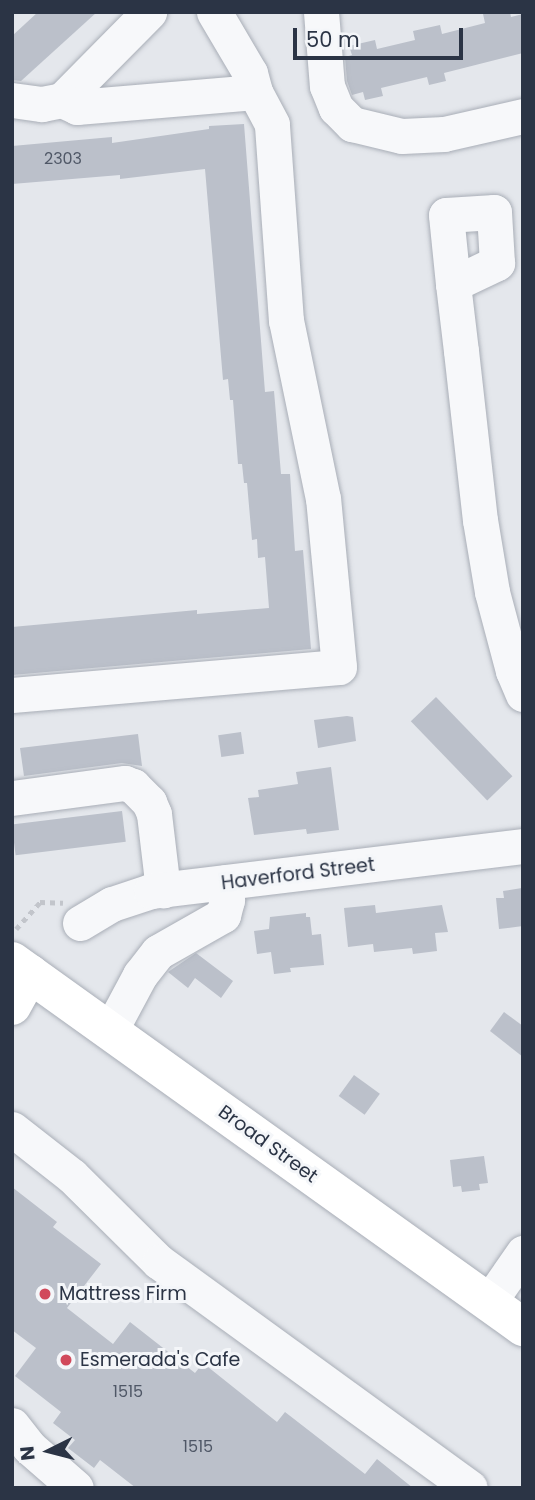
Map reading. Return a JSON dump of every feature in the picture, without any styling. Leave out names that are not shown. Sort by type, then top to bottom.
[{"type":"main road","name":"Broad Street","points":[[16,972],[110,1031],[523,1328]]},
{"type":"street","points":[[12,100],[42,104],[62,100],[149,12]]},
{"type":"street","points":[[12,695],[339,667],[323,499],[286,321],[272,124],[250,73],[214,12]]},
{"type":"street","points":[[321,12],[327,86],[336,108],[352,124],[402,136],[444,134],[523,116]]},
{"type":"street","points":[[62,100],[77,107],[256,92]]},
{"type":"street","points":[[453,284],[510,262],[494,212],[446,215],[453,284],[492,592],[513,671],[523,694]]},
{"type":"street","points":[[12,798],[125,783],[132,786],[149,802],[154,814],[163,890]]},
{"type":"street","name":"Haverford Street","points":[[85,919],[131,896],[163,890],[523,846]]},
{"type":"street","points":[[110,1031],[140,975],[158,952],[223,915],[228,900],[225,882]]},
{"type":"street","points":[[12,1129],[72,1177],[159,1262],[470,1488]]},
{"type":"street","points":[[489,1302],[523,1253]]},
{"type":"street","points":[[18,1447],[76,1488]]},
{"type":"path","points":[[16,972],[40,902],[67,903],[85,919]]},
{"type":"building","points":[[38,12],[97,12],[21,81],[12,80],[12,36]]},
{"type":"building","points":[[510,12],[511,17],[523,14],[523,53],[444,73],[446,81],[429,85],[427,77],[381,88],[383,96],[365,100],[363,92],[352,95],[347,81],[345,57],[352,55],[349,46],[375,40],[377,49],[415,40],[413,31],[440,25],[442,34],[485,23],[483,14]]},
{"type":"building","points":[[244,124],[265,392],[274,391],[281,474],[290,474],[295,551],[303,550],[311,649],[12,675],[12,627],[197,610],[197,614],[269,608],[265,557],[258,558],[257,539],[252,540],[247,483],[244,483],[242,464],[238,464],[233,400],[230,400],[228,379],[223,380],[205,169],[120,179],[120,175],[12,184],[12,146],[112,137],[112,143],[209,129],[209,126]]},
{"type":"building","points":[[436,697],[512,776],[487,800],[411,721]]},
{"type":"building","points":[[353,717],[356,741],[318,748],[314,720]]},
{"type":"building","points":[[241,732],[244,754],[221,757],[218,735]]},
{"type":"building","points":[[138,734],[142,766],[122,763],[24,776],[20,748]]},
{"type":"building","points":[[331,767],[339,830],[307,834],[306,829],[254,835],[248,798],[259,797],[258,790],[298,784],[296,772]]},
{"type":"building","points":[[122,811],[126,842],[16,855],[12,825]]},
{"type":"building","points":[[522,888],[523,926],[499,929],[496,898],[504,898],[503,891]]},
{"type":"building","points":[[375,905],[376,913],[442,905],[448,932],[435,933],[437,951],[413,954],[412,948],[374,952],[373,944],[348,947],[344,908]]},
{"type":"building","points":[[306,913],[306,917],[310,917],[312,935],[321,934],[324,965],[290,968],[291,972],[274,974],[271,952],[257,954],[254,931],[269,929],[270,917]]},
{"type":"building","points":[[196,953],[233,981],[221,998],[195,978],[188,988],[168,972]]},
{"type":"building","points":[[504,1012],[523,1026],[523,1057],[490,1031]]},
{"type":"building","points":[[354,1075],[380,1094],[365,1115],[339,1096]]},
{"type":"building","points":[[484,1156],[488,1183],[479,1184],[480,1190],[462,1192],[461,1186],[453,1187],[450,1160]]},
{"type":"building","points":[[12,1187],[57,1222],[53,1227],[101,1264],[67,1308],[113,1344],[130,1322],[195,1373],[203,1363],[277,1422],[285,1412],[365,1474],[377,1459],[413,1488],[136,1488],[100,1460],[94,1468],[68,1448],[75,1440],[53,1423],[61,1412],[15,1376],[36,1348],[12,1330]]},
{"type":"place","name":"Mattress Firm","points":[[45,1294]]},
{"type":"place","name":"Esmerada's Cafe","points":[[66,1360]]}]
